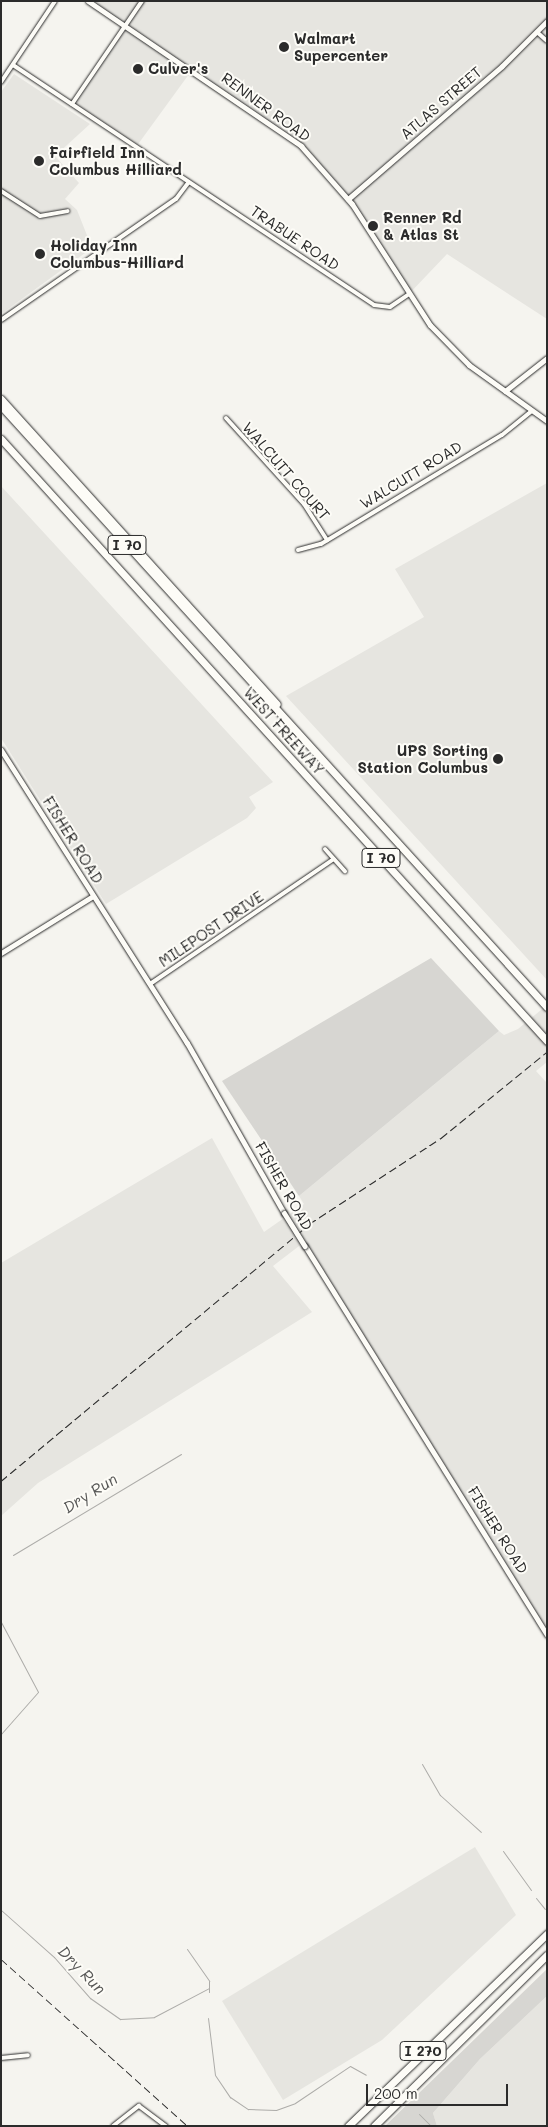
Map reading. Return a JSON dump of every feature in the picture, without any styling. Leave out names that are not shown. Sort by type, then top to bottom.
[{"type":"highway","points":[[1,399],[282,709],[312,747]]},
{"type":"highway","name":"WEST FREEWAY","points":[[1,406],[547,1007]]},
{"type":"highway","name":"WEST FREEWAY","points":[[1,439],[547,1041]]},
{"type":"highway","name":"I 270","points":[[348,2126],[547,1934]]},
{"type":"highway","name":"I 270","points":[[374,2126],[547,1955]]},
{"type":"highway","points":[[512,1990],[547,1961]]},
{"type":"main road","name":"RENNER ROAD","points":[[88,1],[181,62],[299,144],[348,199],[408,295]]},
{"type":"main road","name":"ATLAS STREET","points":[[348,199],[547,22]]},
{"type":"main road","points":[[408,295],[453,351],[505,392],[547,421]]},
{"type":"main road","points":[[505,392],[547,358]]},
{"type":"main road","name":"FISHER ROAD","points":[[1,750],[150,984],[284,1213],[547,1635]]},
{"type":"main road","points":[[1,953],[93,896]]},
{"type":"street","points":[[1,82],[55,1]]},
{"type":"street","points":[[72,104],[142,1]]},
{"type":"street","points":[[537,32],[547,40]]},
{"type":"street","name":"TRABUE ROAD","points":[[13,65],[374,306],[390,307],[408,295]]},
{"type":"street","points":[[1,320],[176,198],[189,182]]},
{"type":"street","points":[[1,191],[40,216],[68,211]]},
{"type":"street","name":"WALCUTT ROAD","points":[[298,550],[328,540],[502,435],[532,411]]},
{"type":"street","name":"WALCUTT COURT","points":[[226,418],[304,504],[328,540]]},
{"type":"street","points":[[325,849],[345,871]]},
{"type":"street","name":"MILEPOST DRIVE","points":[[150,984],[334,859]]},
{"type":"street","points":[[1,2058],[28,2055]]},
{"type":"street","points":[[113,2126],[136,2107],[149,2109],[166,2126]]},
{"type":"shaded area","points":[[88,1],[547,1],[547,319],[447,254],[408,295],[352,204],[311,156],[192,70],[136,147],[72,104],[125,26]]},
{"type":"shaded area","points":[[14,74],[90,124],[55,156],[79,183],[65,199],[77,210],[92,248],[1,314],[1,92]]},
{"type":"shaded area","points":[[547,483],[547,980],[286,696],[424,617],[395,569]]},
{"type":"shaded area","points":[[1,486],[273,782],[249,797],[256,808],[247,818],[106,904],[1,738]]},
{"type":"shaded area","points":[[431,958],[499,1031],[299,1196],[222,1081]]},
{"type":"shaded area","points":[[547,1005],[547,1062],[536,1071],[547,1083],[547,1635],[303,1243],[273,1266],[312,1312],[38,1483],[1,1516],[1,1263],[212,1138],[264,1232],[304,1204],[299,1196],[499,1031],[504,1035],[518,1029]]},
{"type":"shaded area","points":[[475,1847],[516,1915],[382,2040],[283,2100],[222,2001]]},
{"type":"shaded area","points":[[547,1969],[547,1996],[480,2059],[433,2113],[437,2126],[385,2126]]},
{"type":"shaded area","points":[[547,1996],[547,2126],[437,2126],[433,2113],[480,2059]]},
{"type":"waterway","name":"Dry Run","points":[[13,1555],[181,1454]]},
{"type":"waterway","name":"Dry Run","points":[[1,1622],[38,1692],[1,1734]]},
{"type":"waterway","points":[[422,1764],[440,1795],[481,1832]]},
{"type":"waterway","points":[[503,1851],[531,1890]]},
{"type":"waterway","points":[[536,1898],[545,1909]]},
{"type":"waterway","name":"Dry Run","points":[[1,1910],[54,1957],[90,1998],[120,2019],[154,2017],[209,1988]]},
{"type":"waterway","name":"Dry Run","points":[[187,1949],[209,1981],[209,1992]]},
{"type":"waterway","name":"Dry Run","points":[[208,2018],[215,2075],[230,2097],[248,2109],[276,2110],[295,2103],[350,2066],[366,2075]]},
{"type":"waterway","name":"Dry Run","points":[[419,2114],[431,2126]]},
{"type":"railway","points":[[1,1481],[309,1224],[441,1138],[547,1052]]},
{"type":"railway","points":[[1,1959],[188,2126]]},
{"type":"place","name":"Walmart Supercenter","points":[[284,47]]},
{"type":"place","name":"Culver's","points":[[138,69]]},
{"type":"place","name":"Fairfield Inn Columbus Hilliard","points":[[39,161]]},
{"type":"place","name":"Renner Rd & Atlas St","points":[[373,226]]},
{"type":"place","name":"Holiday Inn Columbus-Hilliard","points":[[40,254]]},
{"type":"place","name":"UPS Sorting Station Columbus","points":[[498,759]]}]
